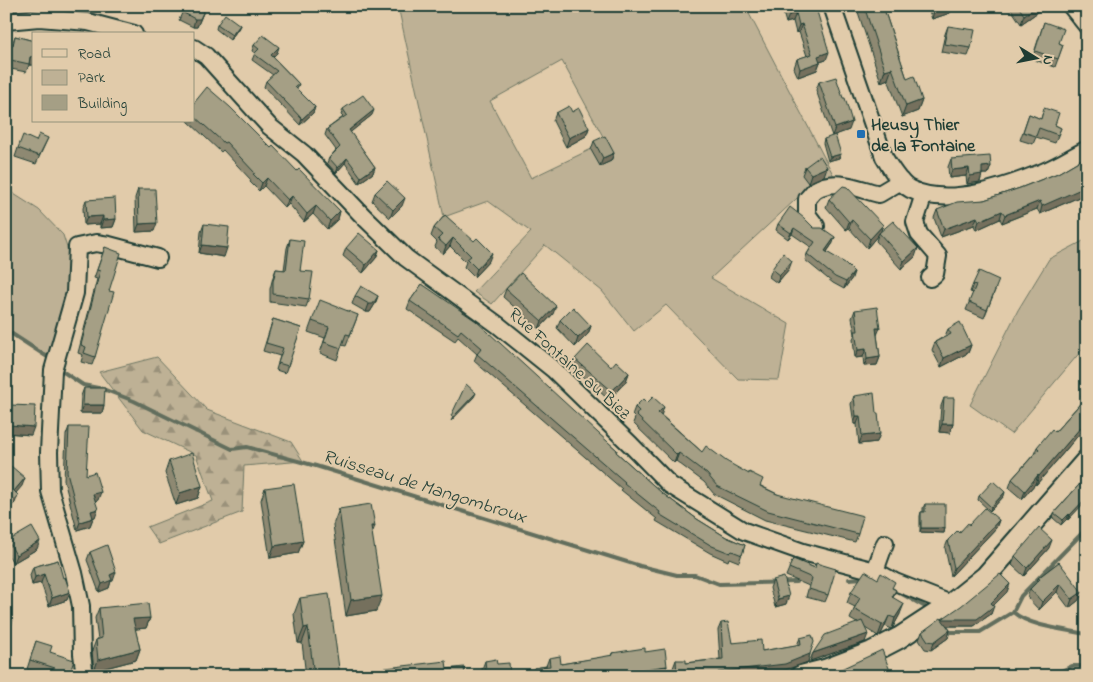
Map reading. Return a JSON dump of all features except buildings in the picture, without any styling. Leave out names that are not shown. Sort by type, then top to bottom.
[{"type":"main road","points":[[801,676],[825,670],[872,652],[899,638],[950,604],[986,576],[1087,460]]},
{"type":"street","points":[[832,6],[884,157],[893,172],[908,188],[938,197],[966,195],[994,189],[1044,172],[1087,150]]},
{"type":"street","points":[[1071,6],[1087,26]]},
{"type":"street","points":[[6,21],[39,18],[88,22],[126,32]]},
{"type":"street","name":"Rue Fontaine au Biez","points":[[195,49],[206,56],[269,126],[304,154],[406,258],[498,325],[554,370],[670,485],[744,531],[803,552],[875,571],[895,582],[950,604]]},
{"type":"street","points":[[816,226],[807,214],[807,199],[816,190],[831,185],[845,184],[879,194],[901,181]]},
{"type":"street","points":[[924,194],[915,222],[919,234],[938,256],[934,274],[930,278]]},
{"type":"street","points":[[85,676],[82,654],[81,606],[78,589],[50,491],[49,452],[52,370],[75,293],[77,248],[96,243],[158,258]]},
{"type":"street","points":[[875,571],[885,543]]},
{"type":"green space","points":[[398,6],[745,6],[836,180],[808,188],[711,278],[789,324],[779,380],[738,379],[666,305],[634,331],[602,291],[545,245],[492,304],[474,292],[531,232],[488,201],[444,217]],"holes":[[[562,61],[606,142],[531,178],[490,101]]]},
{"type":"green space","points":[[6,189],[39,210],[63,235],[72,264],[65,307],[49,358],[6,330]]},
{"type":"green space","points":[[1087,239],[1087,344],[1011,434],[970,405],[1018,310],[1049,259]]},
{"type":"green space","points":[[157,357],[207,410],[291,442],[303,461],[244,466],[242,512],[159,544],[147,527],[213,501],[196,455],[143,430],[99,372]]},
{"type":"waterway","name":"Ruisseau de Mangombroux","points":[[6,330],[49,358]]},
{"type":"waterway","name":"Ruisseau de Mangombroux","points":[[59,369],[83,385],[103,389],[134,401],[232,449],[247,447],[316,466],[640,566],[677,575],[695,575],[719,584],[796,582]]},
{"type":"waterway","name":"Ruisseau de Mangombroux","points":[[947,629],[949,632],[980,632],[1013,612],[1021,596],[1087,528]]},
{"type":"waterway","name":"Ruisseau de Mangombroux","points":[[849,579],[864,578]]},
{"type":"waterway","name":"Ruisseau de Mangombroux","points":[[893,589],[929,609]]},
{"type":"waterway","points":[[1013,612],[1037,624],[1087,634]]},
{"type":"waterway","points":[[1051,676],[1072,666],[1087,666]]},
{"type":"place","name":"Heusy Thier de la Fontaine","points":[[861,134]]}]
